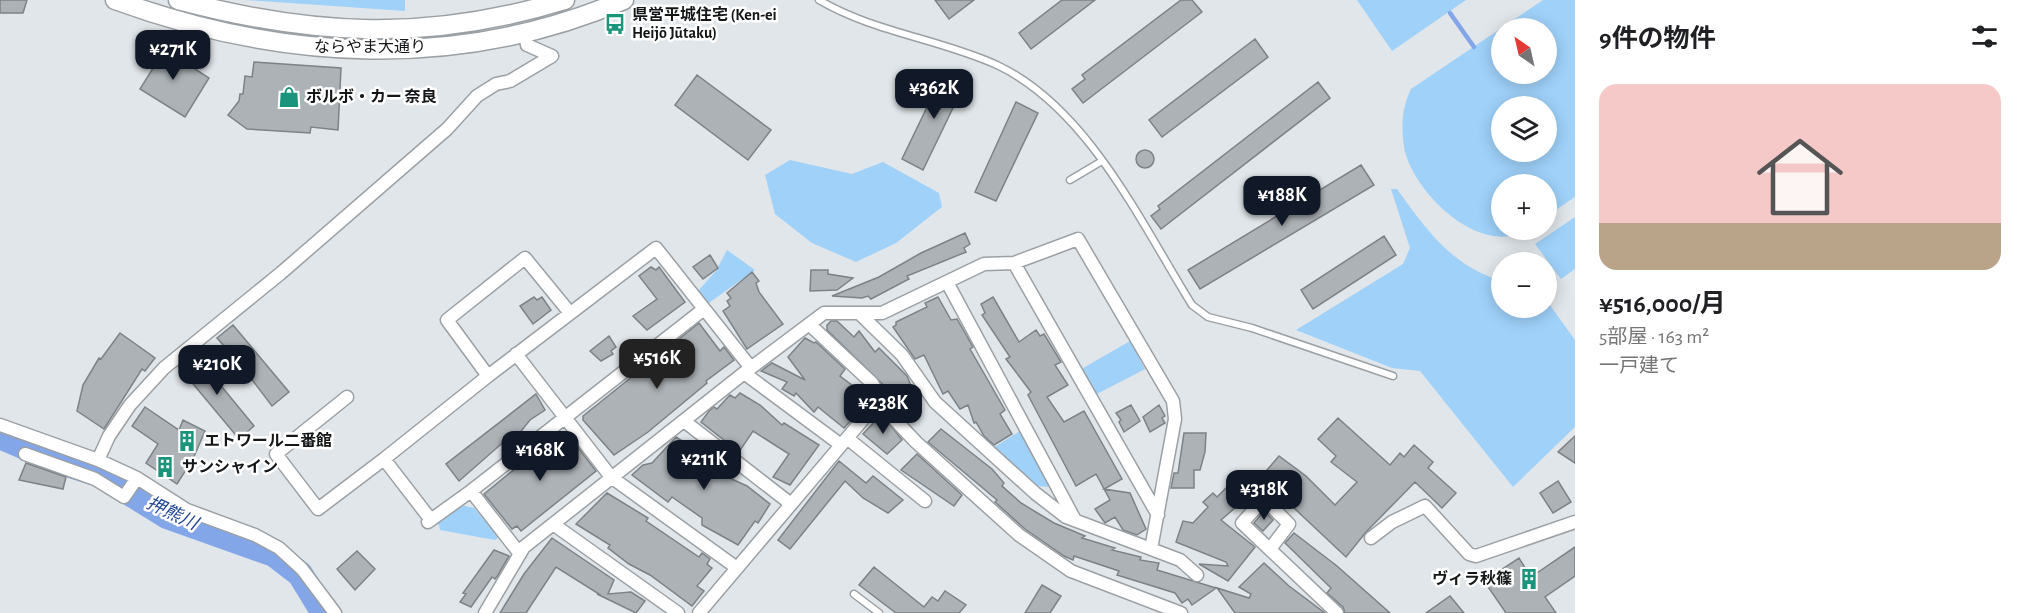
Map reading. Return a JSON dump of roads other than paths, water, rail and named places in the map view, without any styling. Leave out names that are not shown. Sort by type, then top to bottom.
[{"type":"street","name":"ならやま大通り","points":[[115,0],[159,16],[280,44],[352,50],[426,48],[525,32],[568,21],[624,0]]},
{"type":"street","name":"ならやま大通り","points":[[178,0],[273,23],[352,30],[457,24],[505,16],[565,0]]},
{"type":"street","points":[[98,460],[109,436],[130,405],[164,368],[290,266],[447,129],[477,96],[496,84],[510,81],[552,56],[527,45],[525,32]]},
{"type":"street","points":[[485,613],[525,547],[747,370],[824,313],[882,313],[984,264],[1014,263],[1078,239],[1173,401],[1175,419],[1151,549]]},
{"type":"street","points":[[348,397],[276,454],[318,509],[656,248],[704,309],[747,370],[925,501]]},
{"type":"street","points":[[488,376],[447,320],[525,258],[570,313]]},
{"type":"street","points":[[1014,263],[1158,515]]},
{"type":"street","points":[[947,282],[1075,520]]},
{"type":"street","points":[[384,459],[429,521],[471,491],[704,309]]},
{"type":"street","points":[[859,313],[902,355],[934,402],[1035,493],[1066,517],[1180,560],[1197,575]]},
{"type":"street","points":[[809,324],[872,383],[894,420],[1019,535],[1071,571],[1181,613]]},
{"type":"street","points":[[516,354],[611,477],[737,568]]},
{"type":"street","points":[[699,613],[881,398]]},
{"type":"street","points":[[684,421],[791,504]]},
{"type":"street","points":[[0,425],[98,460],[137,478],[187,510],[255,535],[279,548],[302,569],[335,613]]},
{"type":"street","points":[[25,454],[95,479],[124,498],[137,478]]},
{"type":"street","points":[[471,491],[520,554]]},
{"type":"street","points":[[1371,538],[1392,522],[1425,506],[1469,554],[1476,556],[1575,522]]},
{"type":"street","points":[[553,524],[678,613]]},
{"type":"street","points":[[1270,549],[1337,613]]},
{"type":"lane","points":[[819,0],[855,17],[956,48],[1000,66],[1054,102],[1083,132],[1192,305],[1208,317],[1252,328],[1393,375]]},
{"type":"lane","points":[[1070,180],[1102,161]]},
{"type":"lane","points":[[854,594],[879,613]]},
{"type":"waterway","points":[[1450,13],[1474,47]]},
{"type":"waterway","name":"押熊川","points":[[0,436],[58,461],[101,475],[167,516],[274,554],[300,574],[324,613]]},
{"type":"place","name":"県営平城住宅 (Ken-ei Heijō Jūtaku)","points":[[615,24]]},
{"type":"place","name":"ボルボ・カー 奈良","points":[[289,97]]},
{"type":"place","name":"エトワール二番館","points":[[187,441]]},
{"type":"place","name":"サンシャイン","points":[[165,467]]},
{"type":"place","name":"ヴィラ秋篠","points":[[1529,579]]}]
